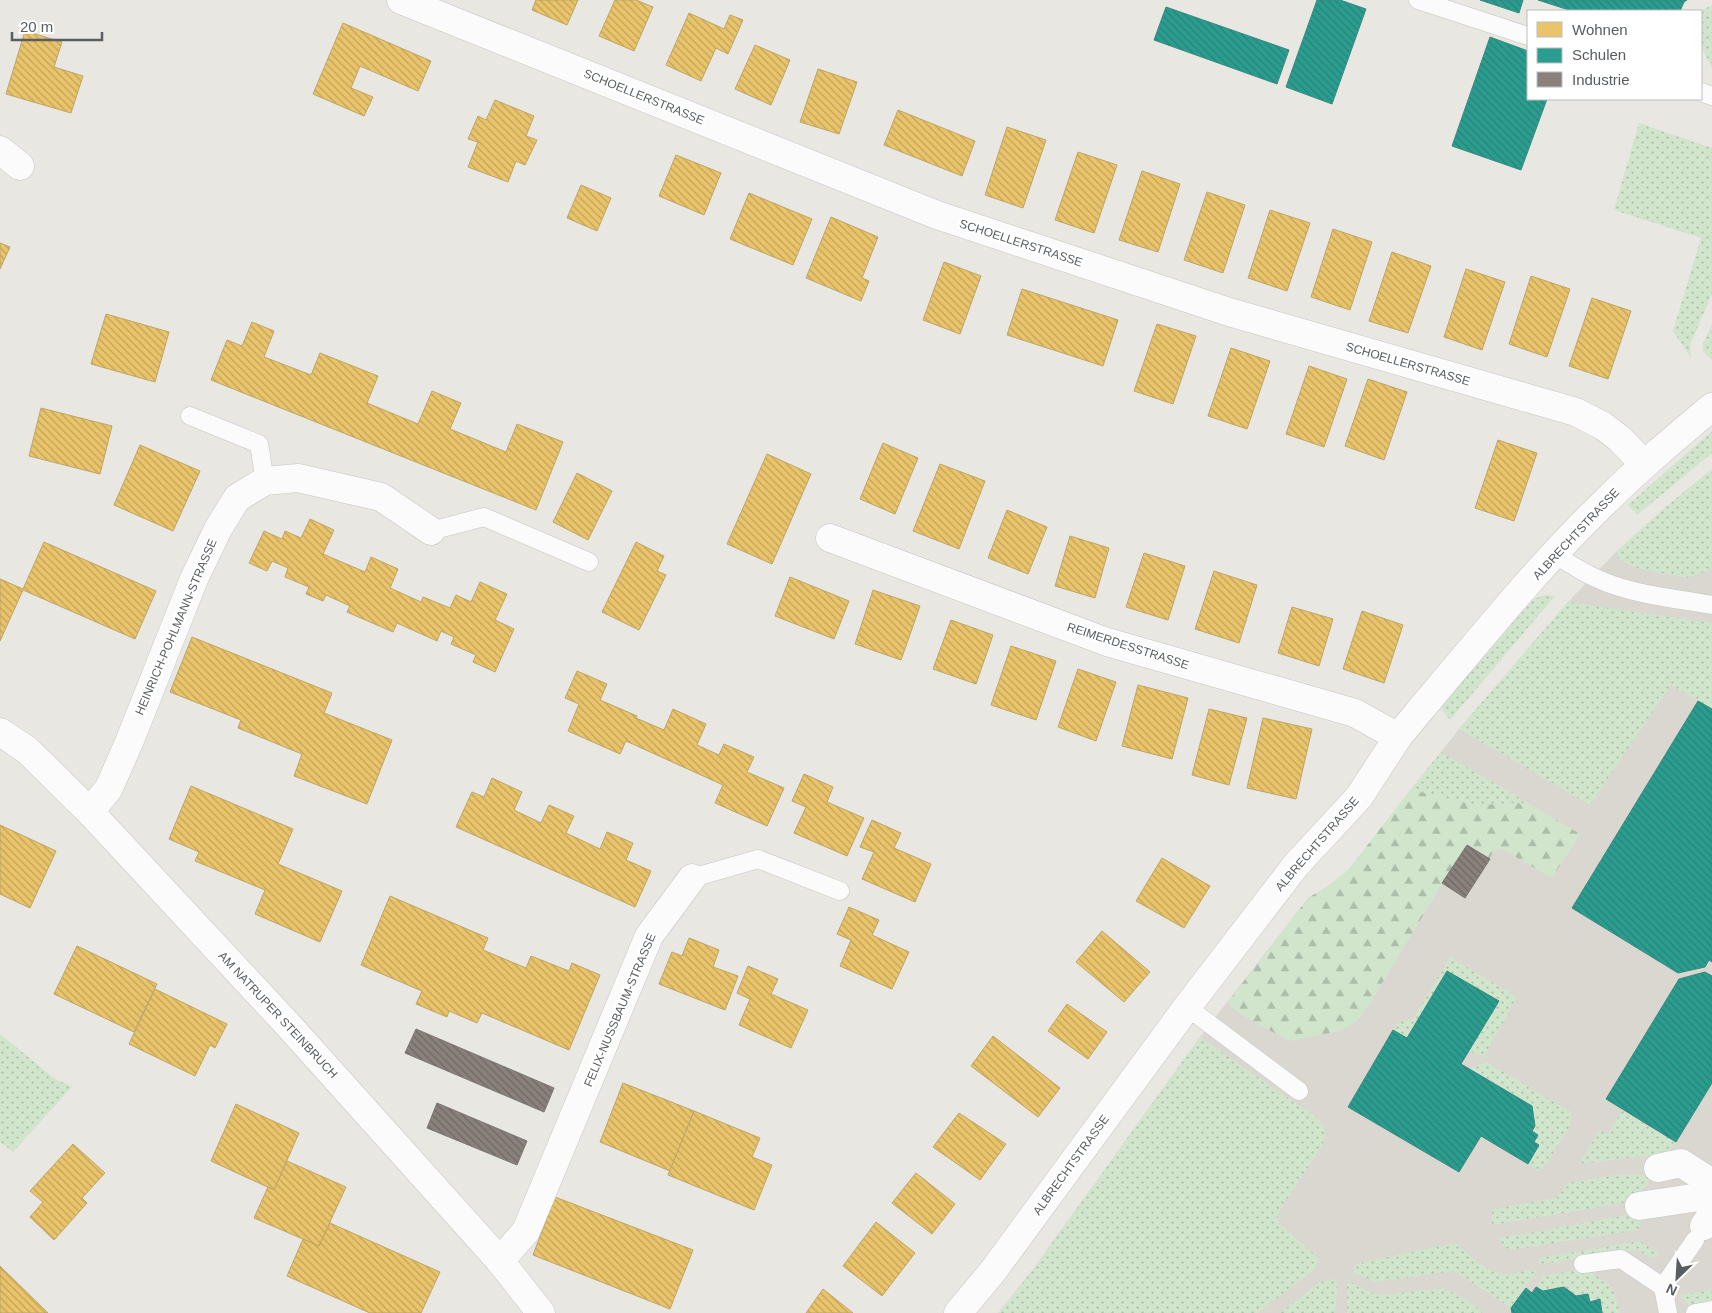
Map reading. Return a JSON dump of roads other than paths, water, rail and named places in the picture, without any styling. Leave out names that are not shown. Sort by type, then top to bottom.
[{"type":"street","name":"SCHOELLERSTRASSE","points":[[401,0],[937,216],[1229,312],[1576,412],[1603,426],[1620,439],[1644,464]]},
{"type":"street","name":"ALBRECHTSTRASSE","points":[[958,1313],[993,1271],[1187,1007],[1296,865],[1359,797],[1398,737],[1554,554],[1644,464],[1712,407]]},
{"type":"street","name":"HEINRICH-POHLMANN-STRASSE","points":[[90,812],[109,788],[194,579],[218,529],[237,498],[265,481],[298,478],[381,497],[431,530]]},
{"type":"street","name":"REIMERDESSTRASSE","points":[[830,538],[1106,642],[1355,713],[1398,737]]},
{"type":"street","name":"AM NATRUPER STEINBRUCH","points":[[0,732],[27,750],[90,812],[290,1027],[500,1261],[541,1313]]},
{"type":"street","name":"FELIX-NUSSBAUM-STRASSE","points":[[500,1261],[526,1231],[649,936],[692,878]]},
{"type":"street","points":[[1658,1168],[1681,1164],[1712,1183]]},
{"type":"street","points":[[1639,1206],[1712,1195]]},
{"type":"lane","points":[[1418,0],[1527,36]]},
{"type":"lane","points":[[190,416],[259,444],[265,481]]},
{"type":"lane","points":[[431,530],[484,517],[590,562]]},
{"type":"lane","points":[[1554,554],[1584,573],[1612,585],[1643,593],[1712,605]]},
{"type":"lane","name":"FELIX-NUSSBAUM-STRASSE","points":[[692,878],[758,859],[840,891]]},
{"type":"lane","points":[[1187,1007],[1300,1091]]},
{"type":"lane","points":[[1668,1313],[1663,1287],[1704,1227]]},
{"type":"lane","points":[[1583,1264],[1621,1259],[1663,1287]]},
{"type":"lane","points":[[1695,1313],[1712,1310]]}]
